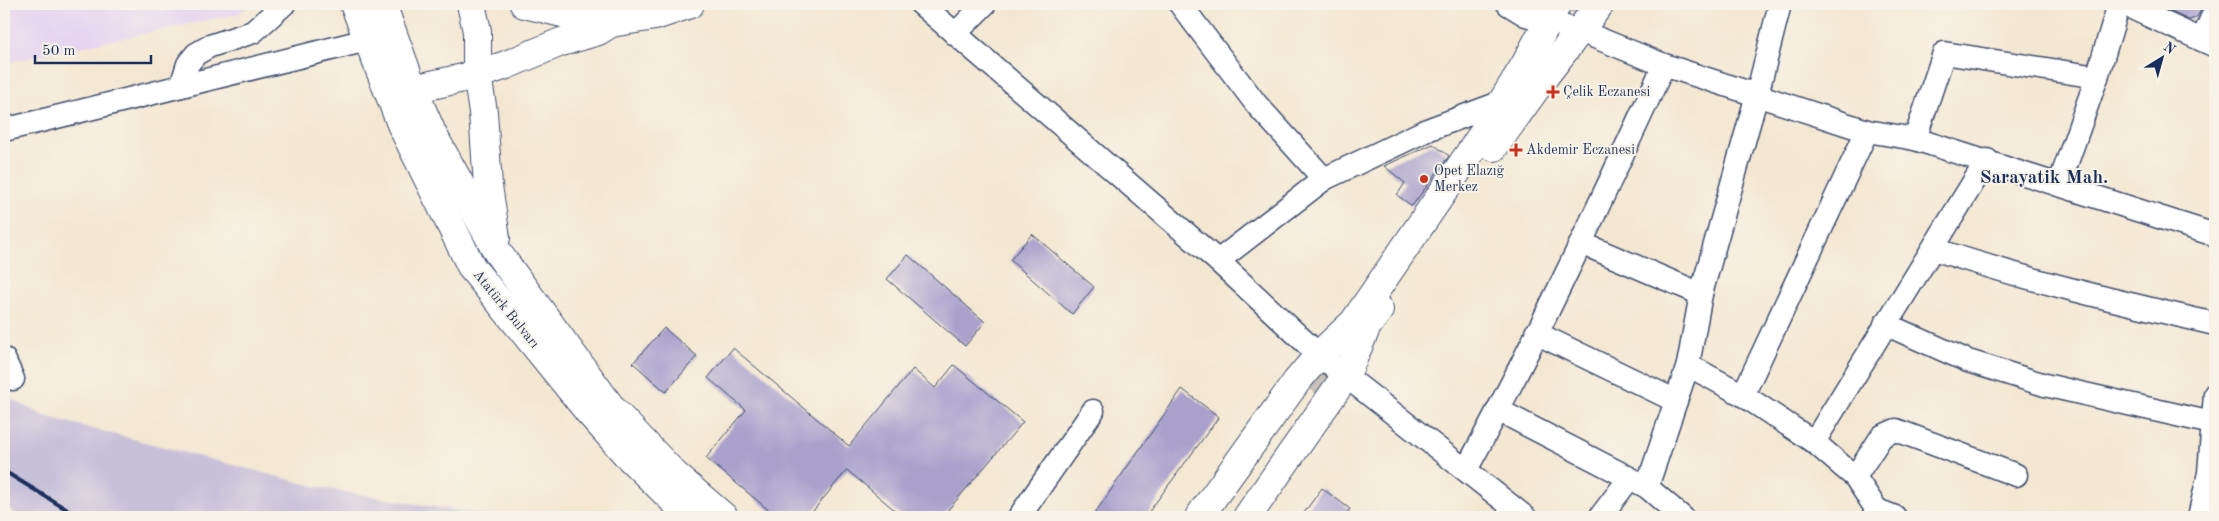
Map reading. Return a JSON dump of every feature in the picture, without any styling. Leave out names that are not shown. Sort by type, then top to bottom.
[{"type":"main road","name":"Atatürk Bulvarı","points":[[354,4],[366,40],[401,124],[472,268],[588,411],[628,456],[674,500],[695,517]]},
{"type":"main road","name":"Atatürk Bulvarı","points":[[382,4],[413,89],[454,176],[498,253],[613,410],[674,474],[724,517]]},
{"type":"main road","points":[[471,4],[477,31],[477,75],[483,112],[488,186],[498,253],[544,303],[636,414],[685,468],[743,517]]},
{"type":"main road","points":[[524,4],[570,15],[596,16],[611,23]]},
{"type":"main road","points":[[413,89],[477,75],[598,30],[611,23],[655,16],[690,4]]},
{"type":"main road","points":[[1247,517],[1345,377],[1367,326],[1544,77],[1600,4]]},
{"type":"main road","points":[[1199,517],[1297,380],[1319,355],[1354,322],[1480,138],[1552,12]]},
{"type":"main road","points":[[472,268],[518,344],[586,429],[671,517]]},
{"type":"main road","points":[[1216,517],[1314,392],[1231,517]]},
{"type":"street","points":[[181,86],[188,64],[196,54],[210,46],[253,32],[284,4]]},
{"type":"street","points":[[921,4],[1218,261],[1319,355],[1525,517]]},
{"type":"street","points":[[955,34],[985,4]]},
{"type":"street","points":[[1180,4],[1258,105],[1324,179]]},
{"type":"street","points":[[1508,4],[1526,15],[1552,12],[1580,31],[1664,65],[1867,131],[1915,139],[1987,160],[2215,235]]},
{"type":"street","points":[[1600,517],[1638,483],[1676,401],[1688,365],[1701,294],[1757,95],[1780,4]]},
{"type":"street","points":[[2059,185],[2097,76],[2119,4]]},
{"type":"street","points":[[2123,4],[2209,43],[2215,10]]},
{"type":"street","points":[[4,130],[366,40]]},
{"type":"street","points":[[1915,139],[1944,53],[2097,76]]},
{"type":"street","points":[[1466,470],[1581,243],[1664,65]]},
{"type":"street","points":[[1218,261],[1324,179],[1427,130],[1502,102]]},
{"type":"street","points":[[1743,395],[1867,131]]},
{"type":"street","points":[[1814,442],[1987,160]]},
{"type":"street","points":[[1581,243],[1701,294]]},
{"type":"street","points":[[1934,249],[2002,272],[2056,287],[2215,324]]},
{"type":"street","points":[[1885,324],[1968,361],[2045,385],[2212,423]]},
{"type":"street","points":[[1536,333],[1676,401]]},
{"type":"street","points":[[1688,365],[1743,395],[1814,442],[1855,477],[1881,515]]},
{"type":"street","points":[[2200,517],[2212,475],[2212,423],[2215,394]]},
{"type":"street","points":[[1498,410],[1638,483],[1682,517]]},
{"type":"street","points":[[1019,517],[1094,411]]},
{"type":"street","points":[[1855,477],[1878,440],[1886,433],[1896,430],[2016,475]]},
{"type":"shaded area","points":[[4,4],[253,4],[237,14],[4,63]]},
{"type":"shaded area","points":[[4,395],[44,416],[322,488],[495,517],[20,517],[4,505]]},
{"type":"building","points":[[2154,4],[2204,4],[2197,17],[2189,20]]},
{"type":"building","points":[[1433,144],[1449,156],[1412,206],[1397,195],[1405,183],[1384,166]]},
{"type":"building","points":[[1032,234],[1094,287],[1072,314],[1010,260]]},
{"type":"building","points":[[908,255],[985,322],[965,346],[887,279]]},
{"type":"building","points":[[664,328],[697,356],[666,392],[633,363]]},
{"type":"building","points":[[733,348],[849,446],[913,369],[935,388],[954,365],[1023,422],[942,517],[903,517],[847,470],[808,517],[777,517],[706,458],[746,410],[708,378]]},
{"type":"building","points":[[1182,389],[1219,417],[1145,517],[1092,517]]},
{"type":"building","points":[[1322,488],[1350,509],[1344,517],[1301,517]]},
{"type":"tunnel","points":[[1546,46],[1574,4]]},
{"type":"tunnel","points":[[1309,389],[1336,351]]},
{"type":"railway","points":[[4,471],[79,517]]},
{"type":"place","name":"Çelik Eczanesi","points":[[1553,92]]},
{"type":"place","name":"Akdemir Eczanesi","points":[[1516,150]]},
{"type":"place","name":"Opet Elazığ Merkez","points":[[1424,179]]},
{"type":"district","name":"Sarayatik Mah.","points":[[2044,178]]}]
